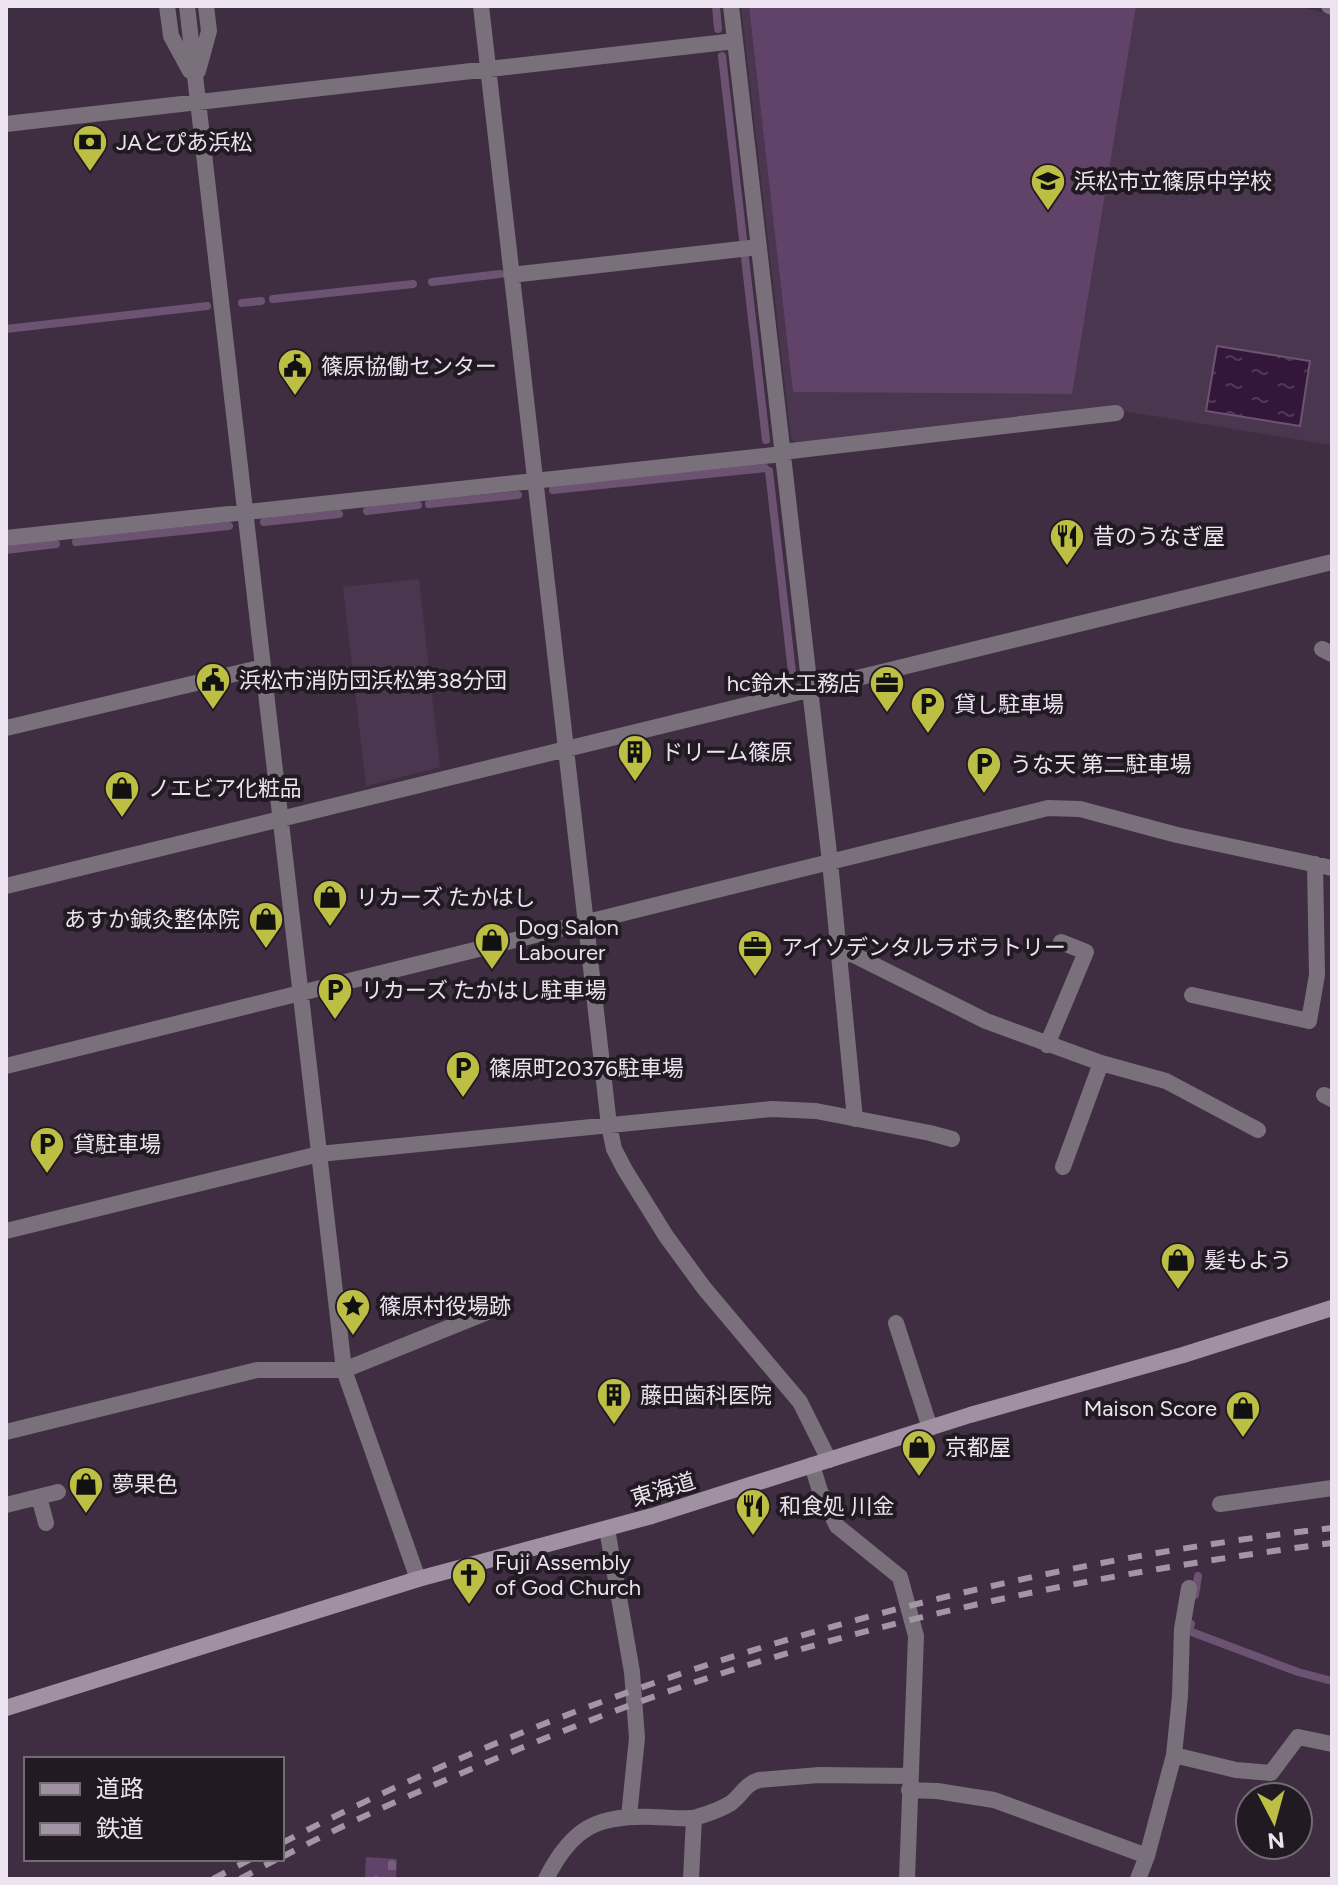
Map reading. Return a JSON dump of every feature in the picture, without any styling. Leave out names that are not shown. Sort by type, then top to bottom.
[{"type":"main road","name":"東海道","points":[[6,1708],[418,1579],[607,1529],[930,1428],[1192,1353],[1332,1308]]},
{"type":"street","points":[[167,6],[171,36],[195,79]]},
{"type":"street","points":[[187,6],[344,1370],[418,1579]]},
{"type":"street","points":[[195,79],[209,31],[206,6]]},
{"type":"street","points":[[481,6],[614,1149],[666,1236],[698,1280],[800,1402],[829,1460]]},
{"type":"street","points":[[731,6],[830,862],[855,1119]]},
{"type":"street","points":[[6,124],[735,41]]},
{"type":"street","points":[[511,275],[759,247]]},
{"type":"street","points":[[6,538],[534,481],[1116,413]]},
{"type":"street","points":[[6,886],[1332,562]]},
{"type":"street","points":[[6,728],[263,667]]},
{"type":"street","points":[[6,1066],[586,921],[1048,808],[1064,807],[1324,866],[1317,975],[1309,1021],[1192,995]]},
{"type":"street","points":[[1047,1045],[1086,952],[1061,942]]},
{"type":"street","points":[[839,955],[852,954],[952,1006],[1047,1045],[1166,1081],[1258,1130]]},
{"type":"street","points":[[1063,1167],[1101,1063]]},
{"type":"street","points":[[6,1231],[319,1154],[609,1125],[794,1108],[952,1139]]},
{"type":"street","points":[[6,1432],[257,1370],[344,1370],[485,1313]]},
{"type":"street","points":[[896,1323],[930,1428]]},
{"type":"street","points":[[812,1465],[820,1491],[837,1526],[892,1569],[904,1587],[916,1636],[907,1879]]},
{"type":"street","points":[[1220,1504],[1332,1488]]},
{"type":"street","points":[[6,1505],[58,1492]]},
{"type":"street","points":[[39,1497],[46,1523]]},
{"type":"street","points":[[607,1529],[633,1682],[637,1738],[629,1816]]},
{"type":"street","points":[[1138,1879],[1174,1755],[1182,1629],[1189,1588]]},
{"type":"street","points":[[1174,1755],[1236,1770],[1271,1773],[1298,1737],[1332,1744]]},
{"type":"street","points":[[546,1879],[565,1848],[583,1831],[604,1819],[629,1816],[694,1818],[732,1802],[750,1783],[819,1775],[909,1783],[994,1800],[1147,1856]]},
{"type":"street","points":[[691,1879],[694,1818]]},
{"type":"shaded area","name":"浜松市立篠原中学校","points":[[741,6],[1298,6],[1332,15],[1332,445],[1110,409],[797,444],[791,439]]},
{"type":"shaded area","points":[[419,579],[440,767],[366,786],[343,587]]},
{"type":"green space","points":[[749,6],[1136,6],[1072,394],[793,392]]},
{"type":"green space","points":[[366,1857],[397,1859],[396,1879],[365,1879]]},
{"type":"water","points":[[1217,346],[1310,361],[1300,426],[1206,411]]},
{"type":"waterway","points":[[716,6],[718,29]]},
{"type":"waterway","points":[[722,56],[743,239]]},
{"type":"waterway","points":[[745,258],[766,440]]},
{"type":"waterway","points":[[432,282],[500,274]]},
{"type":"waterway","points":[[273,299],[413,284]]},
{"type":"waterway","points":[[242,303],[261,301]]},
{"type":"waterway","points":[[6,329],[207,306]]},
{"type":"waterway","points":[[553,490],[765,468]]},
{"type":"waterway","points":[[769,471],[792,672]]},
{"type":"waterway","points":[[429,504],[518,495]]},
{"type":"waterway","points":[[367,511],[418,505]]},
{"type":"waterway","points":[[264,522],[339,514]]},
{"type":"waterway","points":[[76,542],[229,526]]},
{"type":"waterway","points":[[6,550],[56,544]]},
{"type":"waterway","points":[[1195,1595],[1198,1576]]},
{"type":"waterway","points":[[1191,1624],[1189,1631],[1298,1672],[1332,1681]]},
{"type":"railway","points":[[284,1842],[405,1783],[531,1729],[660,1681],[792,1638],[926,1602],[1061,1571],[1197,1546],[1332,1528]]},
{"type":"railway","points":[[284,1856],[459,1774],[603,1715],[798,1650],[1024,1594],[1178,1566],[1332,1543]]},
{"type":"railway","points":[[213,1879],[247,1861]]},
{"type":"railway","points":[[240,1879],[273,1861]]},
{"type":"place","name":"JAとぴあ浜松","points":[[90,173]]},
{"type":"place","name":"浜松市立篠原中学校","points":[[1048,212]]},
{"type":"place","name":"篠原協働センター","points":[[295,397]]},
{"type":"place","name":"昔のうなぎ屋","points":[[1067,567]]},
{"type":"place","name":"浜松市消防団浜松第38分団","points":[[213,711]]},
{"type":"place","name":"hc鈴木工務店","points":[[887,714]]},
{"type":"place","name":"貸し駐車場","points":[[928,735]]},
{"type":"place","name":"ドリーム篠原","points":[[635,783]]},
{"type":"place","name":"うな天 第二駐車場","points":[[984,795]]},
{"type":"place","name":"ノエビア化粧品","points":[[122,819]]},
{"type":"place","name":"リカーズ たかはし","points":[[330,928]]},
{"type":"place","name":"あすか鍼灸整体院","points":[[266,950]]},
{"type":"place","name":"Dog Salon Labourer","points":[[492,971]]},
{"type":"place","name":"アイソデンタルラボラトリー","points":[[755,978]]},
{"type":"place","name":"リカーズ たかはし駐車場","points":[[335,1021]]},
{"type":"place","name":"篠原町20376駐車場","points":[[463,1099]]},
{"type":"place","name":"貸駐車場","points":[[47,1175]]},
{"type":"place","name":"髪もよう","points":[[1178,1291]]},
{"type":"place","name":"篠原村役場跡","points":[[353,1337]]},
{"type":"place","name":"藤田歯科医院","points":[[614,1426]]},
{"type":"place","name":"Maison Score","points":[[1243,1439]]},
{"type":"place","name":"京都屋","points":[[919,1478]]},
{"type":"place","name":"夢果色","points":[[86,1515]]},
{"type":"place","name":"和食処 川金","points":[[753,1537]]},
{"type":"place","name":"Fuji Assembly of God Church","points":[[469,1606]]}]
